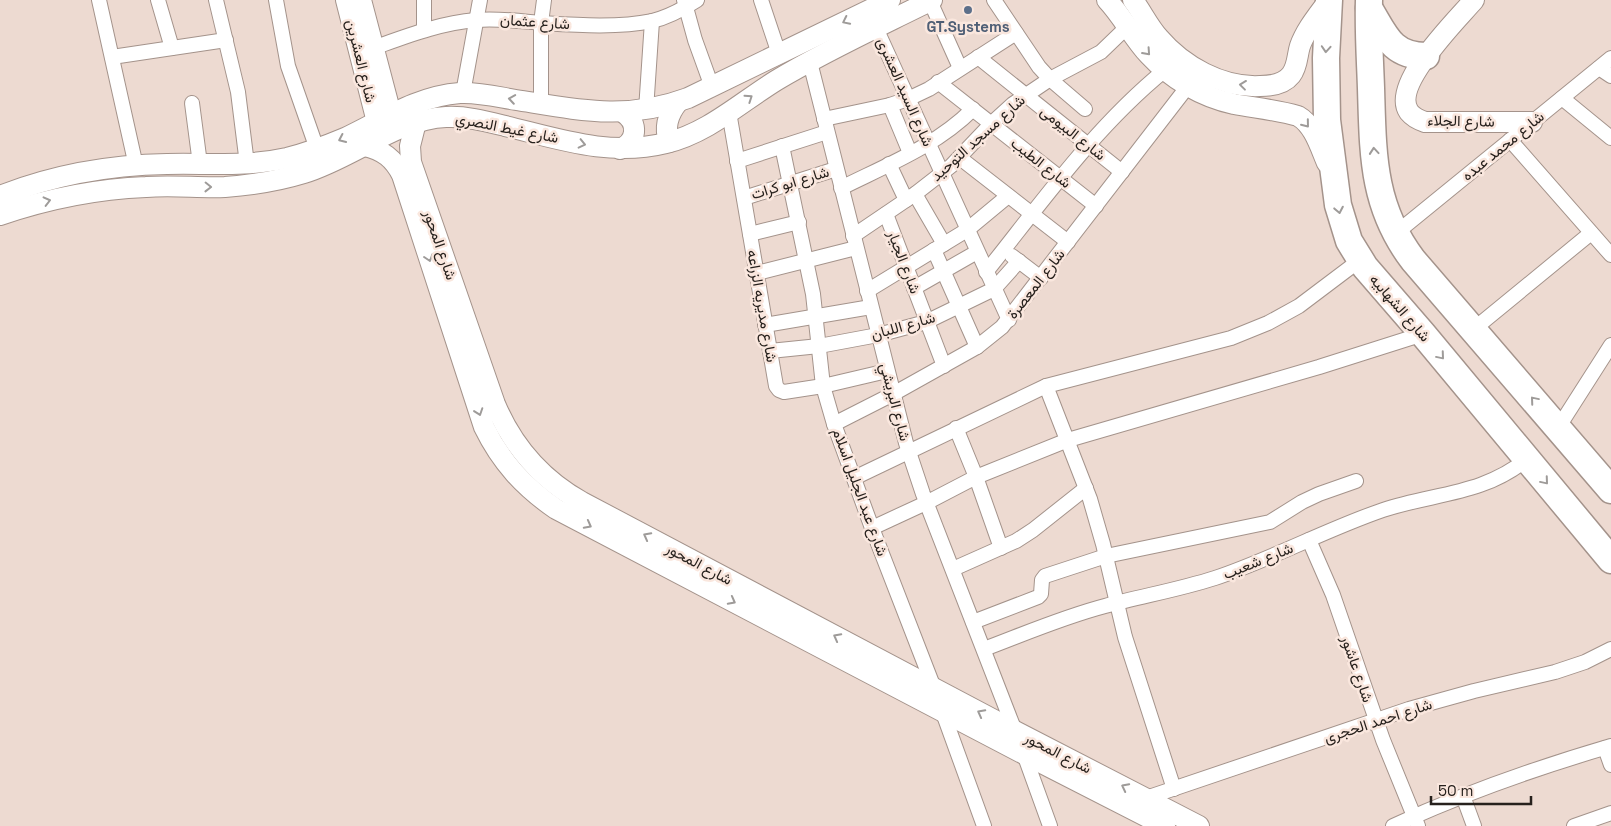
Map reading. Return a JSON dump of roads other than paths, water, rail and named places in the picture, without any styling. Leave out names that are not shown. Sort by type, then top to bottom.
[{"type":"highway","name":"شارع الشهابيه","points":[[1329,0],[1326,85],[1329,138],[1338,205],[1343,227],[1349,241],[1360,260],[1424,334],[1611,560]]},
{"type":"highway","points":[[1369,4],[1388,40],[1395,48],[1409,55],[1426,56]]},
{"type":"highway","points":[[1369,4],[1368,37],[1374,161],[1384,206],[1395,234],[1408,254],[1610,487]]},
{"type":"highway","points":[[1406,314],[1414,308],[1420,299],[1425,274]]},
{"type":"main road","name":"شارع العشرين","points":[[346,0],[384,118]]},
{"type":"main road","name":"شارع العشرين","points":[[360,0],[373,48],[384,118]]},
{"type":"main road","name":"شارع غيط النصري","points":[[0,215],[48,201],[100,191],[149,187],[223,187],[272,181],[320,168],[416,122],[443,117],[471,118],[595,147],[636,148],[669,142],[694,133],[810,62],[931,0]]},
{"type":"main road","points":[[1107,0],[1148,54],[1165,70],[1188,86],[1234,104],[1275,110],[1298,116],[1305,120],[1316,137],[1335,181]]},
{"type":"main road","points":[[1133,0],[1157,36],[1176,54],[1215,78],[1255,87],[1276,84],[1284,81],[1291,75],[1296,68],[1300,47],[1305,35],[1329,0]]},
{"type":"main road","name":"شارع الجلاء","points":[[1474,0],[1426,56],[1414,74],[1407,89],[1406,106],[1416,118],[1425,122],[1532,122]]},
{"type":"main road","name":"شارع غيط النصري","points":[[0,196],[53,178],[100,169],[144,165],[247,164],[289,158],[346,137],[427,98],[445,94],[463,93],[594,112],[646,110],[678,102],[712,87],[877,3]]},
{"type":"main road","points":[[1275,110],[1282,105],[1284,98],[1282,90],[1276,84]]},
{"type":"main road","points":[[669,142],[666,132],[667,121],[671,111],[678,102]]},
{"type":"main road","points":[[620,149],[628,145],[634,134],[633,122],[624,112]]},
{"type":"main road","name":"شارع المحور","points":[[416,122],[410,146],[414,170],[495,404],[509,434],[529,461],[554,484],[582,502],[1015,731],[1156,812]]},
{"type":"main road","name":"شارع المحور","points":[[365,146],[381,151],[388,156],[394,161],[402,175],[484,427],[502,459],[526,487],[556,509],[1024,754],[1156,812],[1199,826]]},
{"type":"main road","points":[[144,165],[146,170],[145,182],[149,187]]},
{"type":"main road","points":[[100,169],[105,173],[108,182],[100,191]]},
{"type":"street","points":[[100,0],[112,57],[144,165]]},
{"type":"street","points":[[158,0],[172,48]]},
{"type":"street","points":[[216,0],[238,92],[247,164]]},
{"type":"street","points":[[276,0],[288,66],[317,149]]},
{"type":"street","points":[[424,0],[424,29]]},
{"type":"street","points":[[463,93],[480,0]]},
{"type":"street","points":[[541,104],[541,23],[544,0]]},
{"type":"street","points":[[761,0],[779,54]]},
{"type":"street","points":[[931,0],[960,68]]},
{"type":"street","points":[[994,0],[1030,55],[1050,79],[1086,109]]},
{"type":"street","points":[[689,2],[695,40],[712,87]]},
{"type":"street","name":"شارع عثمان","points":[[373,48],[424,29],[450,23],[476,20],[585,25],[637,23],[652,21],[676,13],[689,2]]},
{"type":"street","points":[[646,110],[652,21]]},
{"type":"street","name":"شارع مسجد التوحيد","points":[[757,274],[807,260],[855,242],[886,214],[942,174],[960,158],[991,124],[1025,95],[1050,79],[1101,52],[1128,26]]},
{"type":"street","name":"شارع السيد العشرى","points":[[876,28],[1009,320]]},
{"type":"street","points":[[737,161],[782,146],[826,125],[908,99],[1016,33]]},
{"type":"street","points":[[112,57],[226,40]]},
{"type":"street","name":"شارع البيومى","points":[[978,57],[1122,172]]},
{"type":"street","name":"شارع محمد عبده","points":[[1395,234],[1611,58]]},
{"type":"street","name":"شارع البريشي","points":[[810,62],[909,452],[926,503],[1015,731]]},
{"type":"street","points":[[1599,68],[1611,76]]},
{"type":"street","points":[[986,272],[1088,145],[1121,108],[1165,70]]},
{"type":"street","name":"شارع الطيب","points":[[938,82],[1096,206]]},
{"type":"street","name":"شارع المعصرة","points":[[834,424],[944,366],[994,334],[1009,320],[1188,86]]},
{"type":"street","points":[[1562,98],[1611,138]]},
{"type":"street","points":[[192,103],[200,164]]},
{"type":"street","points":[[890,105],[910,154]]},
{"type":"street","points":[[841,188],[928,144],[952,128],[973,109]]},
{"type":"street","name":"شارع مديريه الزراعه","points":[[729,112],[775,383],[779,390],[784,392],[822,386],[887,371]]},
{"type":"street","points":[[1510,140],[1611,255]]},
{"type":"street","name":"شارع عبد الجليل اسلام","points":[[782,146],[807,260],[816,316],[822,386],[872,528],[934,688],[984,826]]},
{"type":"street","points":[[960,158],[1068,242]]},
{"type":"street","points":[[890,164],[939,247],[943,271],[977,346]]},
{"type":"street","name":"شارع ابو كرات","points":[[744,198],[836,169]]},
{"type":"street","points":[[867,291],[967,230],[1008,196]]},
{"type":"street","name":"شارع الجيار","points":[[886,214],[944,366]]},
{"type":"street","points":[[750,234],[799,222]]},
{"type":"street","points":[[1474,330],[1592,233]]},
{"type":"street","points":[[1004,250],[1041,278]]},
{"type":"street","points":[[914,288],[978,252]]},
{"type":"street","points":[[854,478],[1046,386],[1231,338],[1268,323],[1299,306],[1360,260]]},
{"type":"street","name":"شارع اللبان","points":[[770,351],[819,346],[926,322],[994,289],[1019,261]]},
{"type":"street","points":[[765,325],[871,307]]},
{"type":"street","points":[[872,528],[926,503],[976,476],[1068,440],[1319,367],[1424,334]]},
{"type":"street","points":[[1558,428],[1611,345]]},
{"type":"street","points":[[1046,386],[1086,488],[1106,556],[1116,603],[1133,665],[1174,789]]},
{"type":"street","points":[[956,428],[976,476],[1001,548]]},
{"type":"street","name":"شارع شعيب","points":[[984,649],[1068,617],[1116,603],[1203,582],[1240,569],[1360,518],[1393,507],[1477,487],[1500,478],[1527,459]]},
{"type":"street","points":[[973,622],[1038,597],[1041,594],[1042,580],[1045,576],[1106,556],[1270,522],[1319,494],[1356,481]]},
{"type":"street","points":[[953,569],[1001,548],[1033,530],[1086,488]]},
{"type":"street","name":"شارع عاشور","points":[[1310,540],[1332,596],[1375,720],[1416,821]]},
{"type":"street","name":"شارع احمد الحجرى","points":[[1156,812],[1174,789],[1375,720],[1474,691],[1555,672],[1585,662],[1611,649]]},
{"type":"street","points":[[1394,826],[1416,821],[1463,796],[1546,766],[1608,747],[1611,765]]},
{"type":"street","points":[[1024,754],[1050,826]]},
{"type":"street","points":[[1463,796],[1474,826]]},
{"type":"street","points":[[1574,826],[1611,813]]},
{"type":"place","name":"GT.Systems","points":[[968,10]]}]
